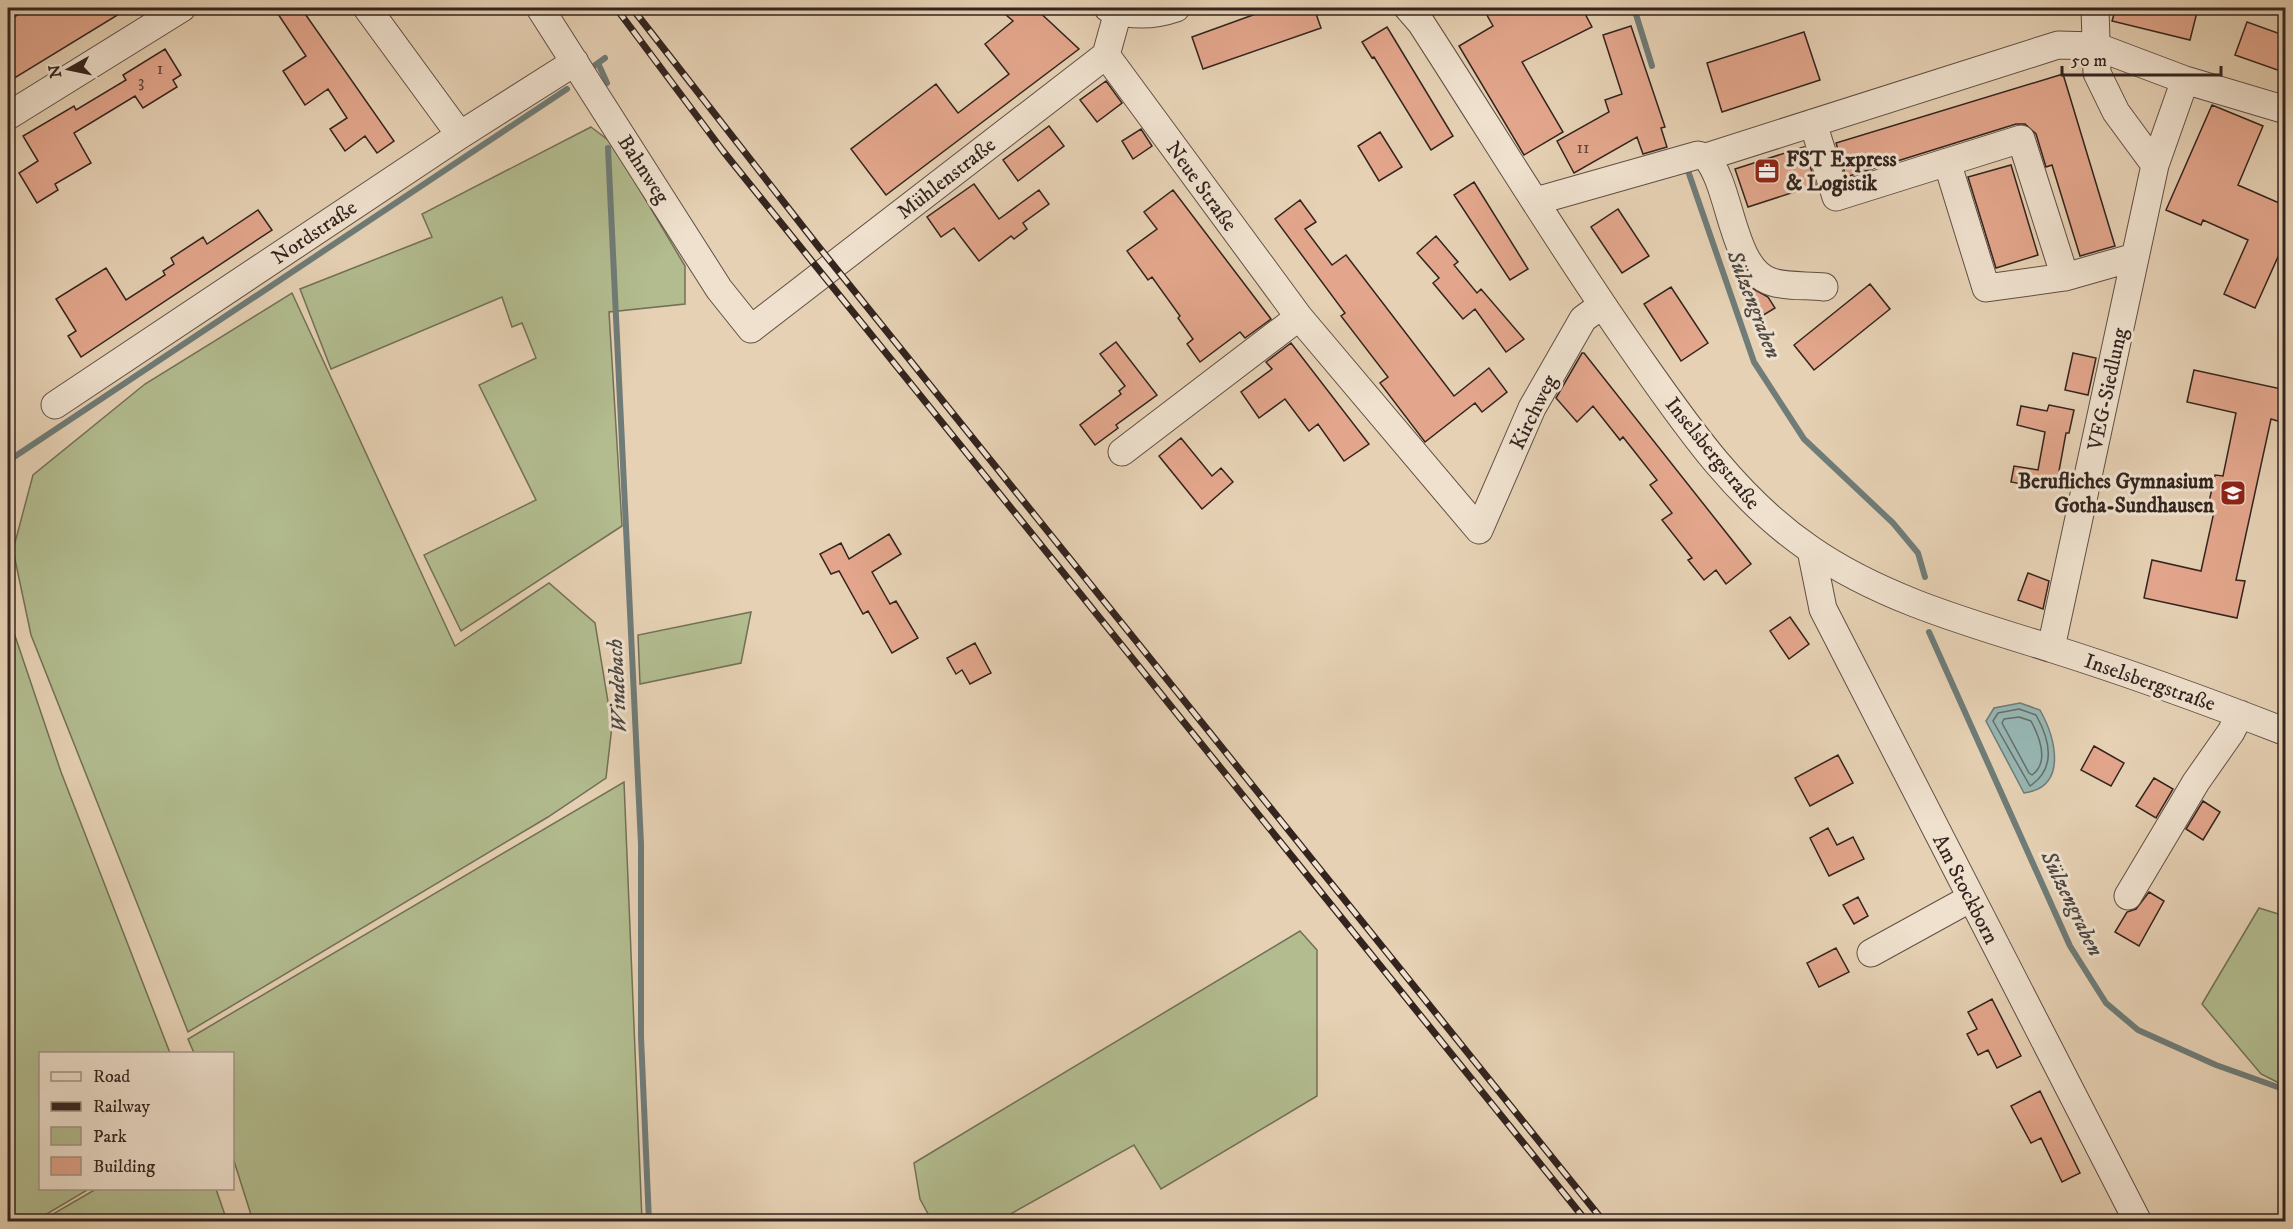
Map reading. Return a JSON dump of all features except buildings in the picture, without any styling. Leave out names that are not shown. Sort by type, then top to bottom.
[{"type":"street","points":[[8,116],[182,8]]},
{"type":"street","points":[[367,8],[460,135]]},
{"type":"street","name":"Bahnweg","points":[[540,8],[719,289],[751,329]]},
{"type":"street","points":[[1106,55],[1113,10],[1155,14],[1176,8]]},
{"type":"street","name":"Inselsbergstraße","points":[[1408,8],[1420,23],[1602,305],[1672,405],[1722,470],[1762,513],[1811,550],[1861,578],[1938,612],[2168,687],[2286,732]]},
{"type":"street","points":[[2095,8],[2097,73],[2116,112],[2155,165]]},
{"type":"street","points":[[1536,201],[1698,155],[1706,157],[2058,45],[2095,46],[2185,80],[2286,110]]},
{"type":"street","name":"Neue Straße","points":[[1106,55],[1299,317],[1479,530]]},
{"type":"street","name":"Mühlenstraße","points":[[751,329],[1106,55]]},
{"type":"street","name":"Nordstraße","points":[[55,405],[460,135],[575,62]]},
{"type":"street","name":"VEG-Siedlung","points":[[2051,648],[2155,165],[2185,80]]},
{"type":"street","points":[[1813,123],[1836,197],[2021,139],[2065,277]]},
{"type":"street","points":[[1706,157],[1718,175],[1743,252],[1758,273],[1771,282],[1824,287]]},
{"type":"street","points":[[1947,162],[1986,288],[2065,277],[2135,257]]},
{"type":"street","name":"Kirchweg","points":[[1479,530],[1532,408],[1583,319],[1602,305]]},
{"type":"street","points":[[1122,452],[1299,317]]},
{"type":"street","name":"Am Stockborn","points":[[1811,550],[1823,609],[2138,1221]]},
{"type":"street","points":[[2128,897],[2196,782],[2231,732],[2240,714]]},
{"type":"street","points":[[1871,953],[1971,898]]},
{"type":"green space","points":[[591,127],[612,143],[685,266],[685,304],[609,312],[622,526],[461,631],[424,555],[536,500],[479,385],[536,358],[522,323],[512,327],[502,297],[331,369],[300,289],[432,237],[422,214]]},
{"type":"green space","points":[[292,293],[455,646],[549,583],[595,623],[612,726],[606,778],[548,817],[188,1032],[31,635],[13,550],[33,475],[145,384]]},
{"type":"green space","points":[[751,612],[741,663],[640,684],[638,635]]},
{"type":"green space","points":[[8,615],[61,772],[170,1052],[39,1052],[39,1190],[87,1190],[35,1221],[8,1221]]},
{"type":"green space","points":[[624,782],[642,1221],[253,1221],[234,1161],[234,1052],[194,1052],[188,1039]]},
{"type":"green space","points":[[2259,908],[2285,916],[2285,1086],[2261,1074],[2202,1004]]},
{"type":"green space","points":[[1300,931],[1317,950],[1317,1096],[1161,1189],[1134,1145],[998,1221],[932,1221],[920,1199],[914,1163]]},
{"type":"green space","points":[[94,1190],[216,1190],[227,1221],[41,1221]]},
{"type":"water","points":[[2020,703],[2040,710],[2050,734],[2054,759],[2053,771],[2048,781],[2038,789],[2024,793],[1986,721],[1994,708]]},
{"type":"waterway","name":"Sülzengraben","points":[[1634,8],[1652,66]]},
{"type":"waterway","name":"Windebach","points":[[594,66],[605,58]]},
{"type":"waterway","name":"Windebach","points":[[598,63],[607,83]]},
{"type":"waterway","points":[[8,461],[567,89]]},
{"type":"waterway","name":"Windebach","points":[[608,148],[641,844],[641,1037],[649,1222]]},
{"type":"waterway","name":"Sülzengraben","points":[[1687,168],[1754,362],[1804,439],[1893,523],[1918,553],[1925,577]]},
{"type":"waterway","name":"Sülzengraben","points":[[1929,632],[2070,946],[2106,1003],[2138,1030],[2216,1065],[2286,1090]]},
{"type":"railway","points":[[616,8],[723,151],[1587,1222]]},
{"type":"railway","points":[[632,8],[818,246],[1604,1222]]},
{"type":"place","name":"FST Express & Logistik","points":[[1767,171]]},
{"type":"place","name":"Berufliches Gymnasium Gotha-Sundhausen","points":[[2233,493]]}]
